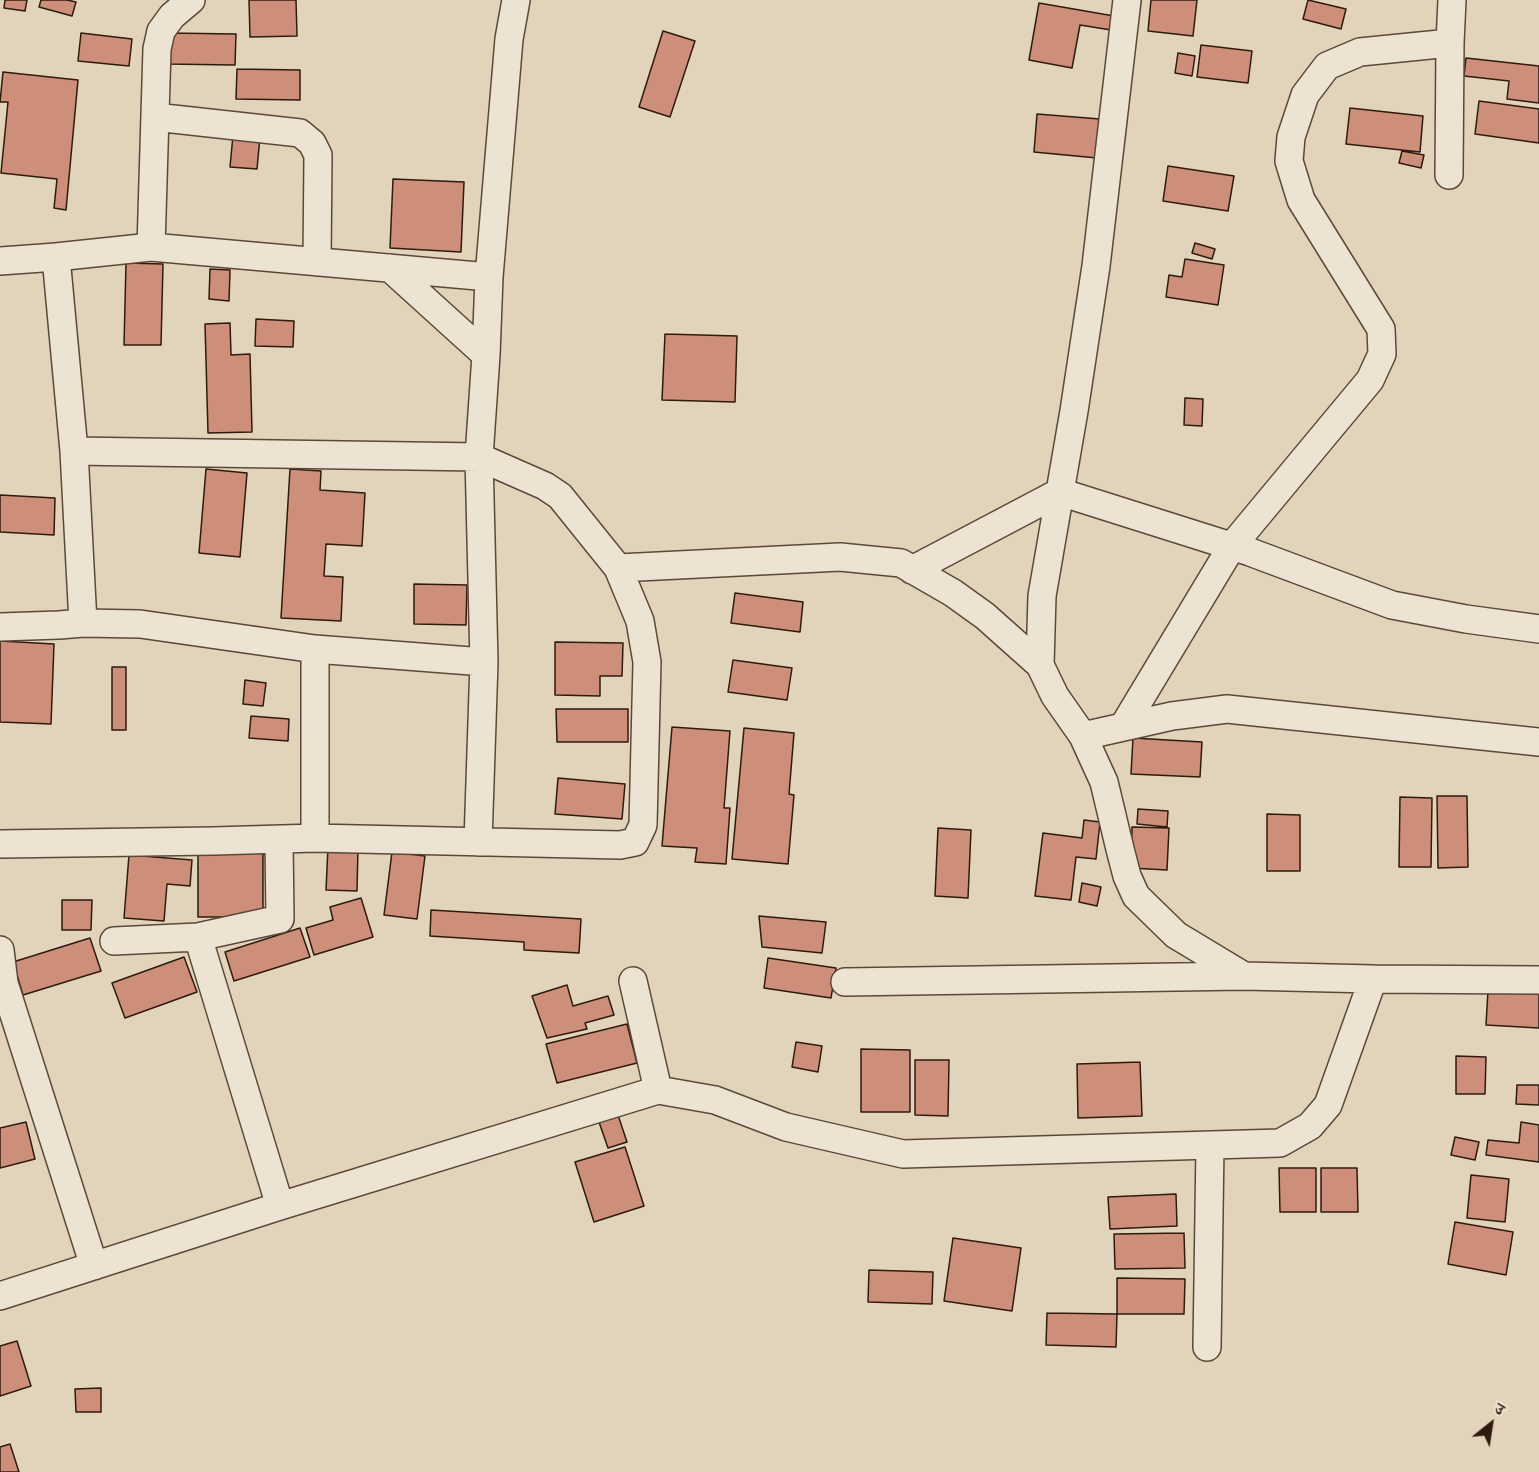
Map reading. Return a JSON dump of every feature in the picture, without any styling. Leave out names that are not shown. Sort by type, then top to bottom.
[{"type":"street","points":[[151,247],[157,49],[161,31],[172,16],[191,0]]},
{"type":"street","points":[[478,842],[484,662],[479,457],[489,278],[509,39],[516,0]]},
{"type":"street","points":[[1040,665],[1042,596],[1096,266],[1127,0]]},
{"type":"street","points":[[1449,175],[1452,0]]},
{"type":"street","points":[[1123,727],[1232,546],[1370,380],[1383,354],[1381,329],[1301,200],[1289,161],[1291,137],[1305,95],[1327,66],[1360,52],[1450,43]]},
{"type":"street","points":[[155,117],[300,133],[312,143],[318,155],[317,262]]},
{"type":"street","points":[[0,261],[151,247],[489,278]]},
{"type":"street","points":[[56,257],[75,451],[82,623]]},
{"type":"street","points":[[390,268],[486,355]]},
{"type":"street","points":[[0,844],[315,838],[620,845],[635,842],[643,825],[646,662],[640,621],[618,568],[560,496],[545,486],[479,457],[75,451]]},
{"type":"street","points":[[912,570],[1060,492],[1232,546],[1392,605],[1466,619],[1539,629]]},
{"type":"street","points":[[618,568],[840,557],[901,563],[953,593],[985,616],[1040,665],[1055,696],[1083,736],[1104,782],[1127,876],[1136,896],[1176,935],[1244,976]]},
{"type":"street","points":[[0,627],[82,623],[140,624],[315,649],[484,662]]},
{"type":"street","points":[[315,649],[315,838]]},
{"type":"street","points":[[1083,736],[1172,716],[1227,709],[1539,742]]},
{"type":"street","points":[[114,941],[198,937],[280,919],[279,840]]},
{"type":"street","points":[[198,937],[280,1206]]},
{"type":"street","points":[[0,950],[4,983],[94,1266]]},
{"type":"street","points":[[845,982],[1244,976],[1539,980]]},
{"type":"street","points":[[0,1296],[280,1206],[658,1090],[715,1100],[786,1127],[903,1154],[1281,1143],[1310,1126],[1328,1105],[1373,979]]},
{"type":"street","points":[[633,981],[658,1090]]},
{"type":"street","points":[[1207,1347],[1210,1146]]},
{"type":"building","points":[[5,0],[27,0],[25,11],[4,8]]},
{"type":"building","points":[[41,0],[76,2],[72,16],[39,7]]},
{"type":"building","points":[[249,0],[296,0],[297,36],[250,37]]},
{"type":"building","points":[[1151,0],[1197,0],[1193,36],[1148,31]]},
{"type":"building","points":[[1308,0],[1346,9],[1341,29],[1303,19]]},
{"type":"building","points":[[1039,3],[1114,16],[1111,30],[1080,25],[1072,68],[1029,60]]},
{"type":"building","points":[[663,31],[695,41],[670,117],[639,107]]},
{"type":"building","points":[[81,33],[132,39],[129,66],[78,61]]},
{"type":"building","points":[[167,33],[236,34],[235,65],[166,64]]},
{"type":"building","points":[[1201,45],[1252,51],[1248,83],[1197,77]]},
{"type":"building","points":[[1178,53],[1195,56],[1192,76],[1175,73]]},
{"type":"building","points":[[1466,58],[1539,66],[1539,103],[1507,99],[1509,81],[1464,76]]},
{"type":"building","points":[[237,69],[300,70],[300,100],[236,99]]},
{"type":"building","points":[[3,72],[78,80],[66,210],[54,208],[57,179],[1,173],[8,102],[0,102]]},
{"type":"building","points":[[1479,101],[1539,109],[1539,143],[1475,134]]},
{"type":"building","points":[[1350,108],[1423,116],[1420,152],[1346,144]]},
{"type":"building","points":[[1037,114],[1100,119],[1097,158],[1034,152]]},
{"type":"building","points":[[233,135],[260,137],[257,169],[230,167]]},
{"type":"building","points":[[1402,151],[1424,155],[1421,168],[1399,163]]},
{"type":"building","points":[[1168,166],[1234,176],[1228,211],[1163,201]]},
{"type":"building","points":[[393,179],[464,182],[461,252],[390,248]]},
{"type":"building","points":[[1195,243],[1215,249],[1212,259],[1192,253]]},
{"type":"building","points":[[1185,259],[1224,265],[1218,305],[1166,297],[1169,275],[1182,277]]},
{"type":"building","points":[[126,263],[163,264],[161,345],[124,345]]},
{"type":"building","points":[[210,269],[230,270],[229,301],[209,299]]},
{"type":"building","points":[[256,319],[294,321],[293,347],[255,346]]},
{"type":"building","points":[[230,323],[231,355],[250,354],[252,432],[208,433],[205,324]]},
{"type":"building","points":[[665,334],[737,336],[735,402],[662,400]]},
{"type":"building","points":[[1185,398],[1203,399],[1202,426],[1184,425]]},
{"type":"building","points":[[206,469],[247,473],[240,557],[199,553]]},
{"type":"building","points":[[290,469],[321,471],[320,490],[365,493],[362,546],[326,544],[324,576],[343,577],[341,621],[281,618]]},
{"type":"building","points":[[0,495],[55,498],[54,535],[0,532]]},
{"type":"building","points":[[414,584],[467,585],[466,625],[414,624]]},
{"type":"building","points":[[735,593],[803,602],[800,632],[731,623]]},
{"type":"building","points":[[0,641],[54,644],[51,724],[0,722]]},
{"type":"building","points":[[555,642],[623,643],[622,676],[600,676],[600,696],[555,695]]},
{"type":"building","points":[[733,660],[792,668],[787,700],[728,692]]},
{"type":"building","points":[[112,667],[126,667],[126,730],[112,730]]},
{"type":"building","points":[[245,680],[266,683],[263,706],[243,704]]},
{"type":"building","points":[[556,709],[628,709],[628,742],[557,742]]},
{"type":"building","points":[[251,716],[289,719],[288,741],[249,738]]},
{"type":"building","points":[[672,727],[730,731],[724,808],[730,808],[726,864],[695,862],[697,848],[662,846]]},
{"type":"building","points":[[744,728],[794,733],[789,794],[794,795],[788,864],[732,859]]},
{"type":"building","points":[[1133,738],[1202,742],[1200,777],[1131,774]]},
{"type":"building","points":[[558,778],[625,784],[622,819],[555,814]]},
{"type":"building","points":[[1437,796],[1467,796],[1468,867],[1438,868]]},
{"type":"building","points":[[1400,797],[1432,798],[1431,867],[1399,867]]},
{"type":"building","points":[[1138,809],[1168,811],[1167,827],[1137,824]]},
{"type":"building","points":[[1267,814],[1300,815],[1300,871],[1267,871]]},
{"type":"building","points":[[1084,820],[1100,822],[1096,859],[1076,857],[1071,900],[1035,896],[1043,833],[1082,838]]},
{"type":"building","points":[[1132,827],[1169,828],[1167,870],[1131,868]]},
{"type":"building","points":[[938,828],[971,830],[968,898],[935,896]]},
{"type":"building","points":[[328,847],[358,848],[357,891],[326,890]]},
{"type":"building","points":[[198,849],[263,849],[263,917],[198,917]]},
{"type":"building","points":[[392,852],[425,856],[417,919],[384,915]]},
{"type":"building","points":[[129,855],[192,860],[190,886],[167,884],[164,921],[124,918]]},
{"type":"building","points":[[1082,883],[1101,887],[1097,906],[1079,902]]},
{"type":"building","points":[[361,898],[373,937],[314,955],[306,928],[333,920],[330,907]]},
{"type":"building","points":[[62,900],[92,900],[91,930],[62,930]]},
{"type":"building","points":[[431,910],[581,919],[579,953],[524,950],[524,942],[430,936]]},
{"type":"building","points":[[759,916],[826,922],[822,953],[762,947]]},
{"type":"building","points":[[300,928],[310,957],[234,981],[225,952]]},
{"type":"building","points":[[90,938],[101,971],[23,995],[13,962]]},
{"type":"building","points":[[184,957],[197,992],[125,1018],[112,983]]},
{"type":"building","points":[[768,958],[836,968],[831,998],[764,988]]},
{"type":"building","points":[[567,985],[573,1006],[608,996],[614,1015],[585,1023],[587,1029],[547,1038],[532,996]]},
{"type":"building","points":[[1488,990],[1539,993],[1539,1028],[1486,1025]]},
{"type":"building","points":[[627,1024],[637,1063],[557,1083],[546,1044]]},
{"type":"building","points":[[796,1042],[822,1046],[818,1072],[792,1067]]},
{"type":"building","points":[[861,1049],[910,1050],[910,1112],[861,1112]]},
{"type":"building","points":[[1456,1056],[1486,1057],[1485,1094],[1456,1094]]},
{"type":"building","points":[[915,1060],[949,1060],[948,1116],[915,1115]]},
{"type":"building","points":[[1140,1062],[1142,1116],[1078,1118],[1077,1064]]},
{"type":"building","points":[[1517,1085],[1539,1085],[1539,1105],[1516,1104]]},
{"type":"building","points":[[618,1115],[627,1142],[608,1148],[599,1122]]},
{"type":"building","points":[[26,1122],[35,1159],[0,1168],[0,1128]]},
{"type":"building","points":[[1521,1122],[1539,1125],[1539,1162],[1486,1155],[1488,1140],[1519,1143]]},
{"type":"building","points":[[1455,1137],[1479,1142],[1475,1160],[1451,1155]]},
{"type":"building","points":[[625,1147],[644,1206],[594,1222],[575,1162]]},
{"type":"building","points":[[1279,1168],[1316,1168],[1316,1212],[1280,1212]]},
{"type":"building","points":[[1321,1168],[1357,1168],[1358,1212],[1321,1212]]},
{"type":"building","points":[[1471,1175],[1509,1179],[1505,1222],[1467,1218]]},
{"type":"building","points":[[1176,1194],[1177,1226],[1110,1229],[1108,1197]]},
{"type":"building","points":[[1455,1222],[1513,1232],[1506,1275],[1448,1264]]},
{"type":"building","points":[[1184,1233],[1185,1268],[1115,1269],[1114,1234]]},
{"type":"building","points":[[953,1238],[1021,1248],[1012,1311],[944,1301]]},
{"type":"building","points":[[869,1270],[933,1272],[932,1304],[868,1302]]},
{"type":"building","points":[[1117,1278],[1185,1279],[1184,1314],[1117,1314]]},
{"type":"building","points":[[1047,1313],[1117,1314],[1116,1347],[1046,1345]]},
{"type":"building","points":[[17,1341],[31,1386],[0,1396],[0,1346]]},
{"type":"building","points":[[101,1388],[101,1412],[76,1412],[75,1389]]},
{"type":"building","points":[[10,1444],[19,1472],[0,1472],[0,1447]]}]
